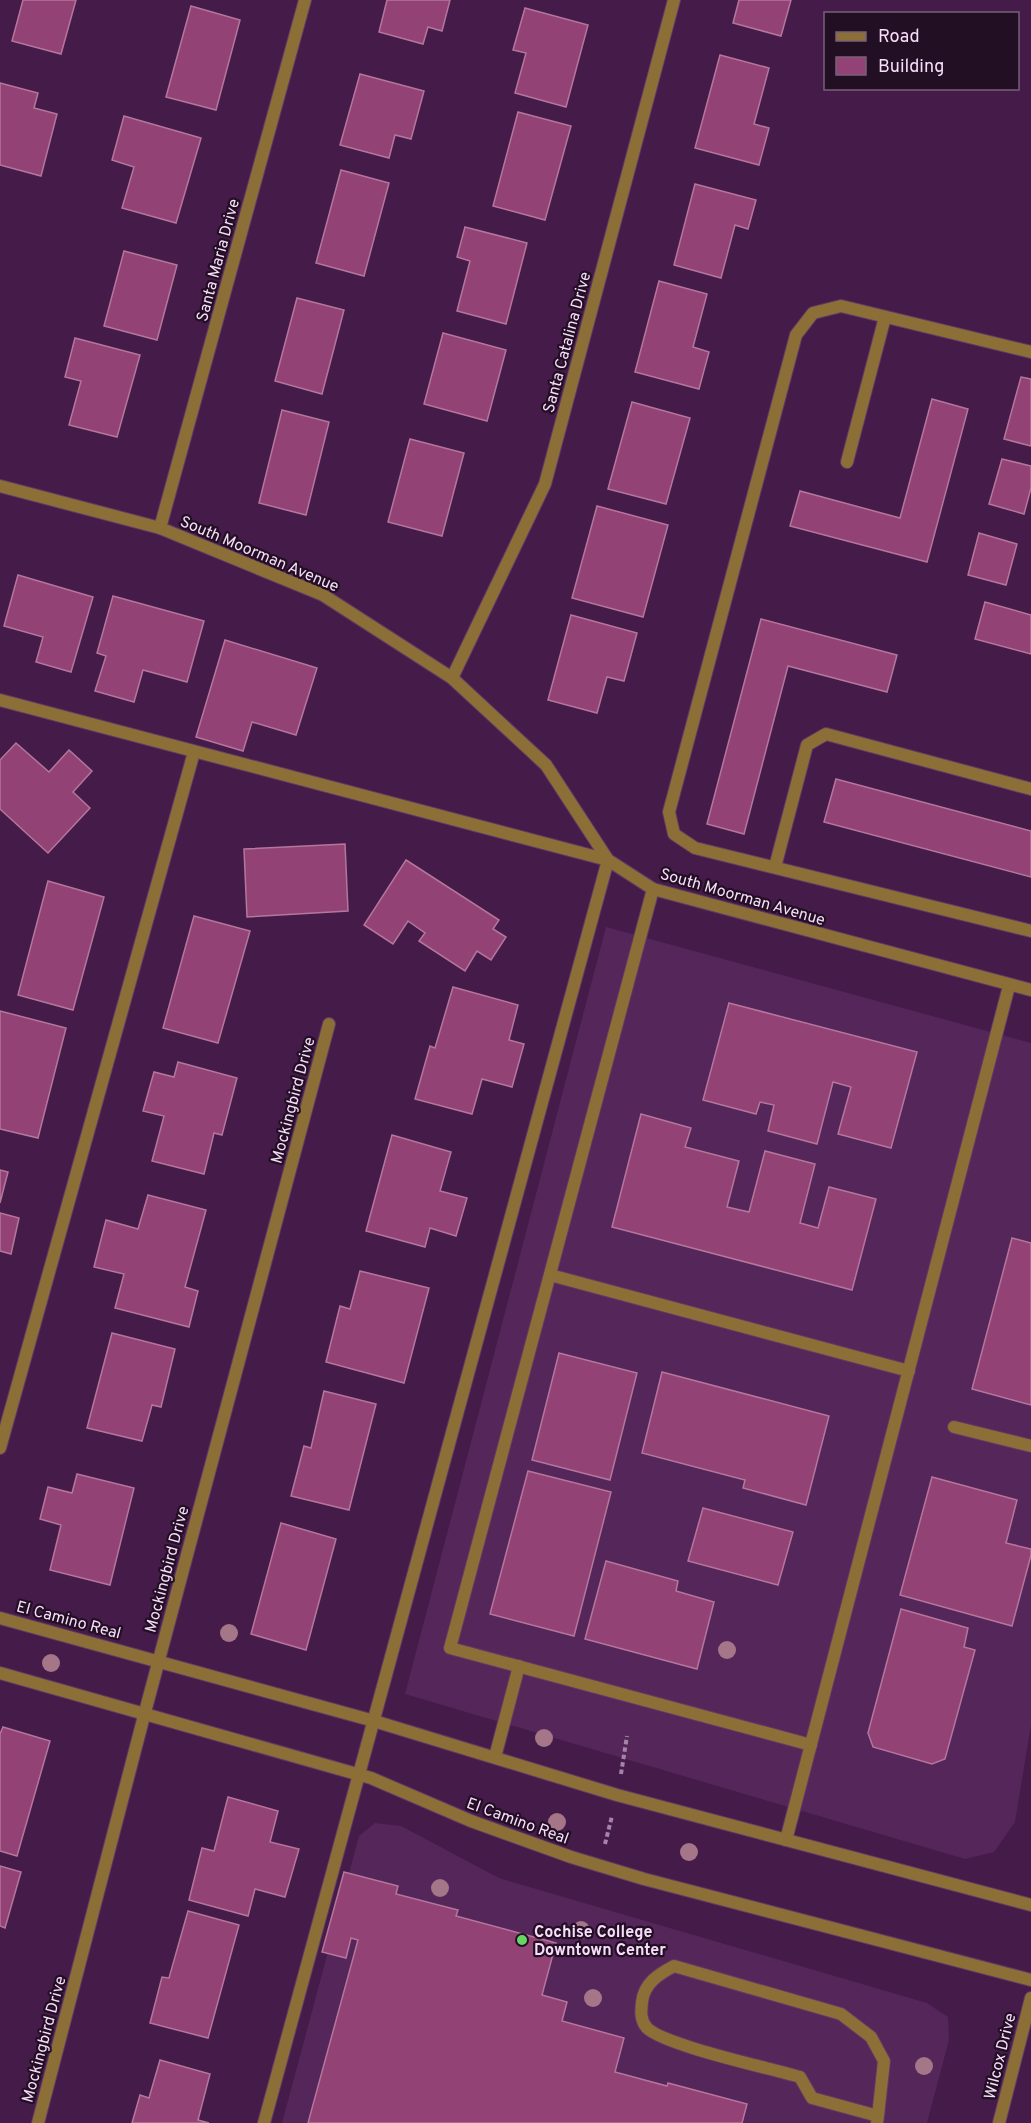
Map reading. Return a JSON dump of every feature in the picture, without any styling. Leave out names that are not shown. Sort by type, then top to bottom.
[{"type":"street","name":"Santa Maria Drive","points":[[160,528],[305,0]]},
{"type":"street","name":"Santa Catalina Drive","points":[[452,678],[545,484],[674,0]]},
{"type":"street","points":[[1031,352],[841,306],[813,313],[796,335],[669,813],[674,834],[695,848],[1031,931]]},
{"type":"street","points":[[847,462],[885,317]]},
{"type":"street","name":"South Moorman Avenue","points":[[0,486],[160,528],[323,595],[452,678],[546,765],[608,860],[653,890],[1031,990]]},
{"type":"street","points":[[0,700],[608,860],[264,2123]]},
{"type":"street","points":[[776,867],[807,745],[826,734],[1031,789]]},
{"type":"street","points":[[0,1448],[194,752]]},
{"type":"street","points":[[653,890],[450,1648],[811,1744]]},
{"type":"street","points":[[786,1840],[1009,986]]},
{"type":"street","name":"Mockingbird Drive","points":[[38,2123],[329,1024]]},
{"type":"street","points":[[550,1275],[909,1371]]},
{"type":"street","points":[[954,1427],[1031,1446]]},
{"type":"street","name":"El Camino Real","points":[[0,1618],[374,1720],[617,1794],[1031,1905]]},
{"type":"street","points":[[495,1757],[519,1666]]},
{"type":"street","name":"El Camino Real","points":[[0,1673],[360,1774],[471,1821],[571,1857],[644,1879],[1031,1980]]},
{"type":"street","points":[[674,1966],[841,2014],[871,2037],[884,2061],[877,2119],[812,2098],[800,2077],[670,2041],[647,2027],[641,2015],[642,1997],[654,1977],[674,1966]]},
{"type":"street","name":"Wilcox Drive","points":[[999,2123],[1031,1998]]},
{"type":"shaded area","points":[[606,927],[1031,1043],[1031,1725],[1015,1822],[994,1852],[965,1859],[405,1694]]},
{"type":"shaded area","name":"Cochise College Downtown Center","points":[[375,1823],[401,1826],[499,1878],[927,2003],[948,2017],[949,2040],[927,2123],[282,2123],[359,1836]]},
{"type":"building","points":[[23,0],[76,0],[61,54],[12,41]]},
{"type":"building","points":[[387,0],[450,0],[442,31],[428,27],[423,44],[379,32]]},
{"type":"building","points":[[739,0],[791,0],[781,36],[733,23]]},
{"type":"building","points":[[191,6],[240,20],[216,110],[166,97]]},
{"type":"building","points":[[525,8],[588,25],[566,107],[515,93],[526,53],[513,50]]},
{"type":"building","points":[[720,55],[769,68],[754,124],[769,128],[759,165],[695,148]]},
{"type":"building","points":[[360,74],[424,91],[411,139],[395,135],[389,158],[340,145]]},
{"type":"building","points":[[0,83],[38,93],[34,108],[57,114],[41,176],[0,165]]},
{"type":"building","points":[[518,112],[571,126],[545,220],[493,206]]},
{"type":"building","points":[[124,116],[201,138],[176,223],[122,208],[134,167],[112,160]]},
{"type":"building","points":[[341,170],[389,183],[364,276],[316,263]]},
{"type":"building","points":[[695,184],[756,200],[748,229],[735,225],[721,278],[674,265]]},
{"type":"building","points":[[465,227],[527,243],[506,324],[457,311],[470,261],[457,257]]},
{"type":"building","points":[[124,251],[177,265],[157,340],[104,326]]},
{"type":"building","points":[[659,281],[707,294],[693,347],[709,352],[699,389],[635,372]]},
{"type":"building","points":[[297,298],[344,310],[322,394],[275,381]]},
{"type":"building","points":[[443,333],[506,350],[487,421],[424,404]]},
{"type":"building","points":[[75,338],[140,355],[117,437],[69,425],[81,381],[65,377]]},
{"type":"building","points":[[1021,377],[1031,379],[1031,446],[1004,439]]},
{"type":"building","points":[[932,399],[968,409],[927,562],[790,526],[800,491],[900,518]]},
{"type":"building","points":[[632,402],[690,418],[666,504],[608,489]]},
{"type":"building","points":[[282,410],[329,422],[306,515],[259,503]]},
{"type":"building","points":[[410,439],[464,453],[442,536],[388,522]]},
{"type":"building","points":[[1002,459],[1031,466],[1031,488],[1024,514],[989,504]]},
{"type":"building","points":[[597,506],[668,525],[643,617],[572,598]]},
{"type":"building","points":[[979,533],[1017,544],[1006,585],[968,575]]},
{"type":"building","points":[[18,575],[93,597],[71,672],[36,662],[43,637],[4,626]]},
{"type":"building","points":[[113,596],[204,621],[187,682],[143,670],[134,702],[95,691],[106,656],[97,653]]},
{"type":"building","points":[[985,602],[1031,615],[1031,654],[975,639]]},
{"type":"building","points":[[571,615],[637,633],[624,681],[607,677],[597,713],[548,700]]},
{"type":"building","points":[[761,619],[897,655],[887,692],[788,666],[744,834],[707,824]]},
{"type":"building","points":[[225,640],[317,668],[296,735],[252,722],[243,751],[196,737]]},
{"type":"building","points":[[16,743],[49,772],[69,750],[92,771],[73,792],[90,808],[48,853],[0,809],[0,760]]},
{"type":"building","points":[[836,779],[1031,831],[1031,877],[824,822]]},
{"type":"building","points":[[345,844],[348,911],[247,917],[244,849]]},
{"type":"building","points":[[406,860],[499,920],[493,929],[506,937],[491,960],[477,951],[465,971],[419,941],[425,933],[408,921],[393,944],[364,925]]},
{"type":"building","points":[[48,881],[104,897],[73,1010],[18,995]]},
{"type":"building","points":[[194,916],[250,931],[218,1043],[163,1028]]},
{"type":"building","points":[[453,987],[518,1005],[509,1040],[524,1044],[512,1087],[482,1079],[472,1114],[415,1099],[430,1046],[435,1048]]},
{"type":"building","points":[[729,1003],[917,1052],[891,1148],[838,1134],[851,1087],[833,1082],[817,1144],[768,1131],[774,1105],[760,1102],[756,1114],[703,1100]]},
{"type":"building","points":[[0,1011],[66,1028],[38,1138],[0,1129]]},
{"type":"building","points":[[178,1062],[237,1078],[222,1135],[214,1133],[204,1174],[152,1161],[164,1116],[143,1111],[154,1072],[174,1077]]},
{"type":"building","points":[[641,1114],[691,1128],[685,1147],[739,1161],[727,1207],[749,1212],[765,1151],[815,1164],[800,1223],[818,1228],[829,1187],[876,1199],[852,1290],[612,1227]]},
{"type":"building","points":[[392,1135],[451,1152],[440,1191],[467,1198],[456,1236],[430,1228],[425,1247],[366,1231]]},
{"type":"building","points":[[0,1170],[8,1172],[0,1203]]},
{"type":"building","points":[[148,1195],[206,1210],[185,1287],[198,1291],[189,1327],[115,1308],[124,1274],[94,1267],[106,1220],[138,1229]]},
{"type":"building","points":[[0,1213],[19,1218],[11,1254],[0,1251]]},
{"type":"building","points":[[1012,1238],[1031,1243],[1031,1405],[972,1389]]},
{"type":"building","points":[[360,1271],[429,1288],[404,1383],[326,1362],[340,1306],[350,1309]]},
{"type":"building","points":[[112,1333],[175,1349],[161,1407],[152,1405],[142,1441],[87,1428]]},
{"type":"building","points":[[559,1353],[637,1373],[610,1480],[532,1460]]},
{"type":"building","points":[[662,1372],[829,1416],[806,1505],[743,1488],[745,1480],[642,1453]]},
{"type":"building","points":[[324,1391],[376,1404],[349,1510],[291,1496],[304,1446],[311,1448]]},
{"type":"building","points":[[528,1471],[611,1492],[574,1636],[490,1614]]},
{"type":"building","points":[[77,1474],[134,1488],[110,1585],[50,1570],[61,1525],[40,1519],[48,1487],[72,1493]]},
{"type":"building","points":[[932,1477],[1017,1500],[1006,1543],[1031,1549],[1031,1555],[1012,1626],[900,1595]]},
{"type":"building","points":[[703,1508],[793,1532],[778,1585],[688,1561]]},
{"type":"building","points":[[281,1523],[336,1539],[306,1650],[251,1634]]},
{"type":"building","points":[[606,1561],[678,1581],[676,1591],[714,1602],[697,1669],[585,1639]]},
{"type":"building","points":[[901,1609],[968,1628],[964,1647],[975,1650],[945,1759],[932,1764],[873,1747],[868,1733]]},
{"type":"building","points":[[3,1727],[50,1741],[17,1856],[0,1851],[0,1734]]},
{"type":"building","points":[[228,1797],[278,1811],[270,1842],[299,1849],[285,1897],[255,1889],[248,1916],[189,1900],[202,1848],[214,1851]]},
{"type":"building","points":[[0,1866],[21,1872],[5,1928],[0,1926]]},
{"type":"building","points":[[344,1872],[398,1886],[396,1894],[458,1910],[456,1916],[556,1943],[542,1995],[567,2002],[562,2021],[624,2038],[615,2072],[747,2104],[742,2123],[308,2123],[358,1940],[351,1938],[346,1958],[322,1952]]},
{"type":"building","points":[[188,1911],[239,1925],[208,2038],[150,2023],[162,1977],[169,1978]]},
{"type":"building","points":[[160,2060],[210,2074],[198,2120],[209,2123],[132,2123],[140,2095],[149,2098]]},
{"type":"place","name":"Cochise College Downtown Center","points":[[522,1940]]}]
